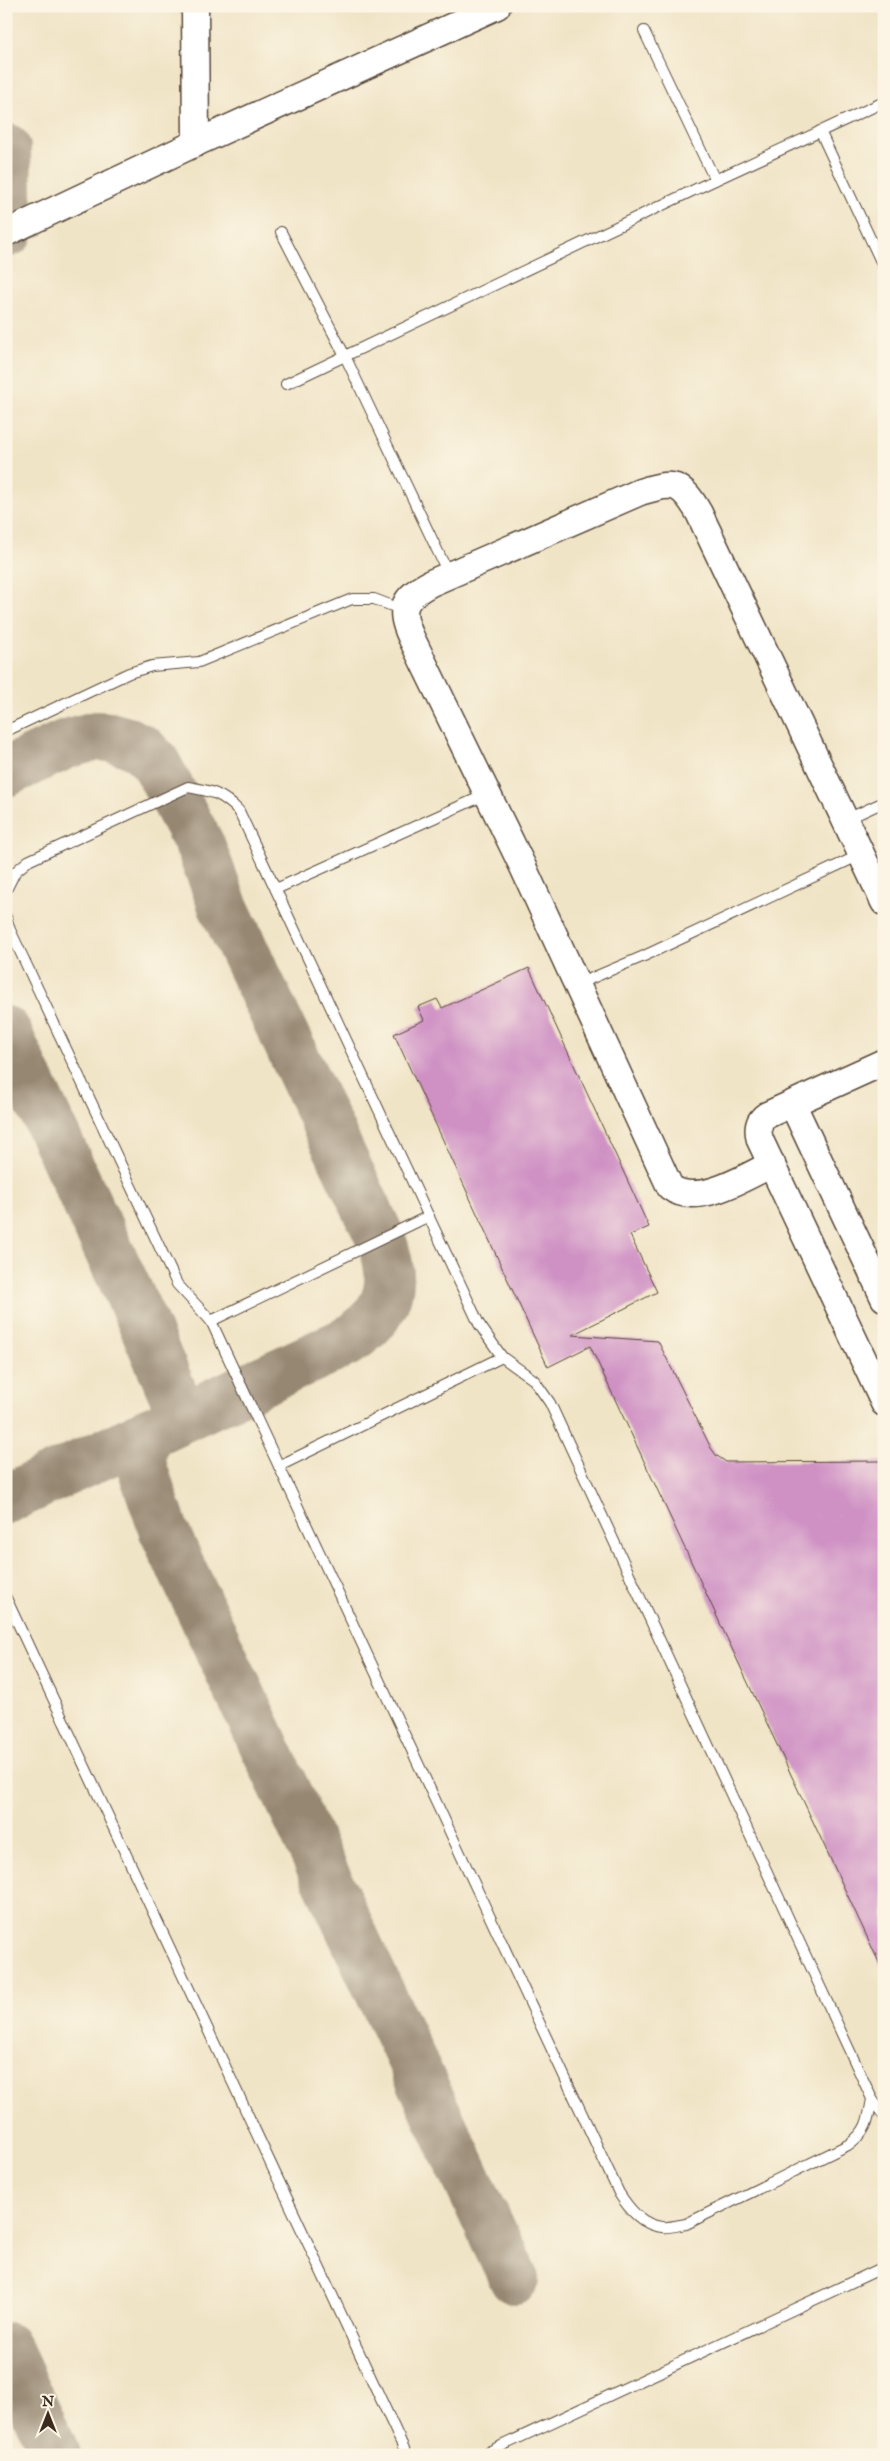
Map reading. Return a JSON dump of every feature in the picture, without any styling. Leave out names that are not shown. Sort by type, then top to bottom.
[{"type":"street","points":[[195,6],[196,143]]},
{"type":"street","points":[[8,232],[196,143],[497,6]]},
{"type":"street","points":[[772,1164],[717,1189],[696,1195],[677,1192],[670,1187],[578,984],[411,637],[404,621],[407,599],[415,591],[640,492],[667,485],[687,492],[699,513],[884,902]]},
{"type":"street","points":[[884,1062],[767,1115],[759,1123],[758,1134],[884,1403]]},
{"type":"street","points":[[792,1105],[884,1298]]},
{"type":"lane","points":[[644,31],[715,180]]},
{"type":"lane","points":[[286,384],[715,180],[884,102]]},
{"type":"lane","points":[[820,132],[884,268]]},
{"type":"lane","points":[[281,232],[345,356],[449,576]]},
{"type":"lane","points":[[6,731],[129,673],[152,666],[199,662],[352,599],[374,599],[404,610]]},
{"type":"lane","points":[[6,890],[15,872],[28,861],[188,787],[210,790],[227,798],[239,810],[479,1324],[502,1357],[534,1380],[550,1403],[872,2099],[884,2116]]},
{"type":"lane","points":[[276,889],[488,794]]},
{"type":"lane","points":[[844,821],[884,802]]},
{"type":"lane","points":[[578,984],[644,956],[861,855]]},
{"type":"lane","points":[[6,917],[14,939],[177,1284],[211,1321],[615,2184],[628,2208],[644,2221],[662,2228],[686,2224],[848,2146],[862,2135],[869,2121],[872,2099]]},
{"type":"lane","points":[[211,1321],[429,1216]]},
{"type":"lane","points":[[279,1466],[502,1357]]},
{"type":"lane","points":[[6,1598],[407,2455]]},
{"type":"lane","points":[[872,2099],[884,2104]]},
{"type":"lane","points":[[482,2455],[884,2267]]},
{"type":"building","points":[[529,968],[649,1227],[630,1235],[657,1292],[572,1335],[658,1341],[711,1448],[716,1455],[726,1462],[884,1461],[884,1973],[590,1346],[548,1367],[394,1034],[424,1020],[418,1007],[437,999],[442,1008]]},
{"type":"taxiway","points":[[6,148],[8,232],[6,233]]},
{"type":"taxiway","points":[[6,772],[66,744],[95,736],[110,737],[128,742],[142,749],[155,762],[201,847],[223,906],[381,1239],[389,1271],[389,1285],[386,1298],[380,1310],[372,1321],[346,1342],[6,1499]]},
{"type":"taxiway","points":[[6,1031],[142,1321],[183,1417]]},
{"type":"taxiway","points":[[147,1433],[141,1453],[142,1467],[164,1531],[514,2279]]},
{"type":"taxiway","points":[[6,2347],[56,2455]]}]
